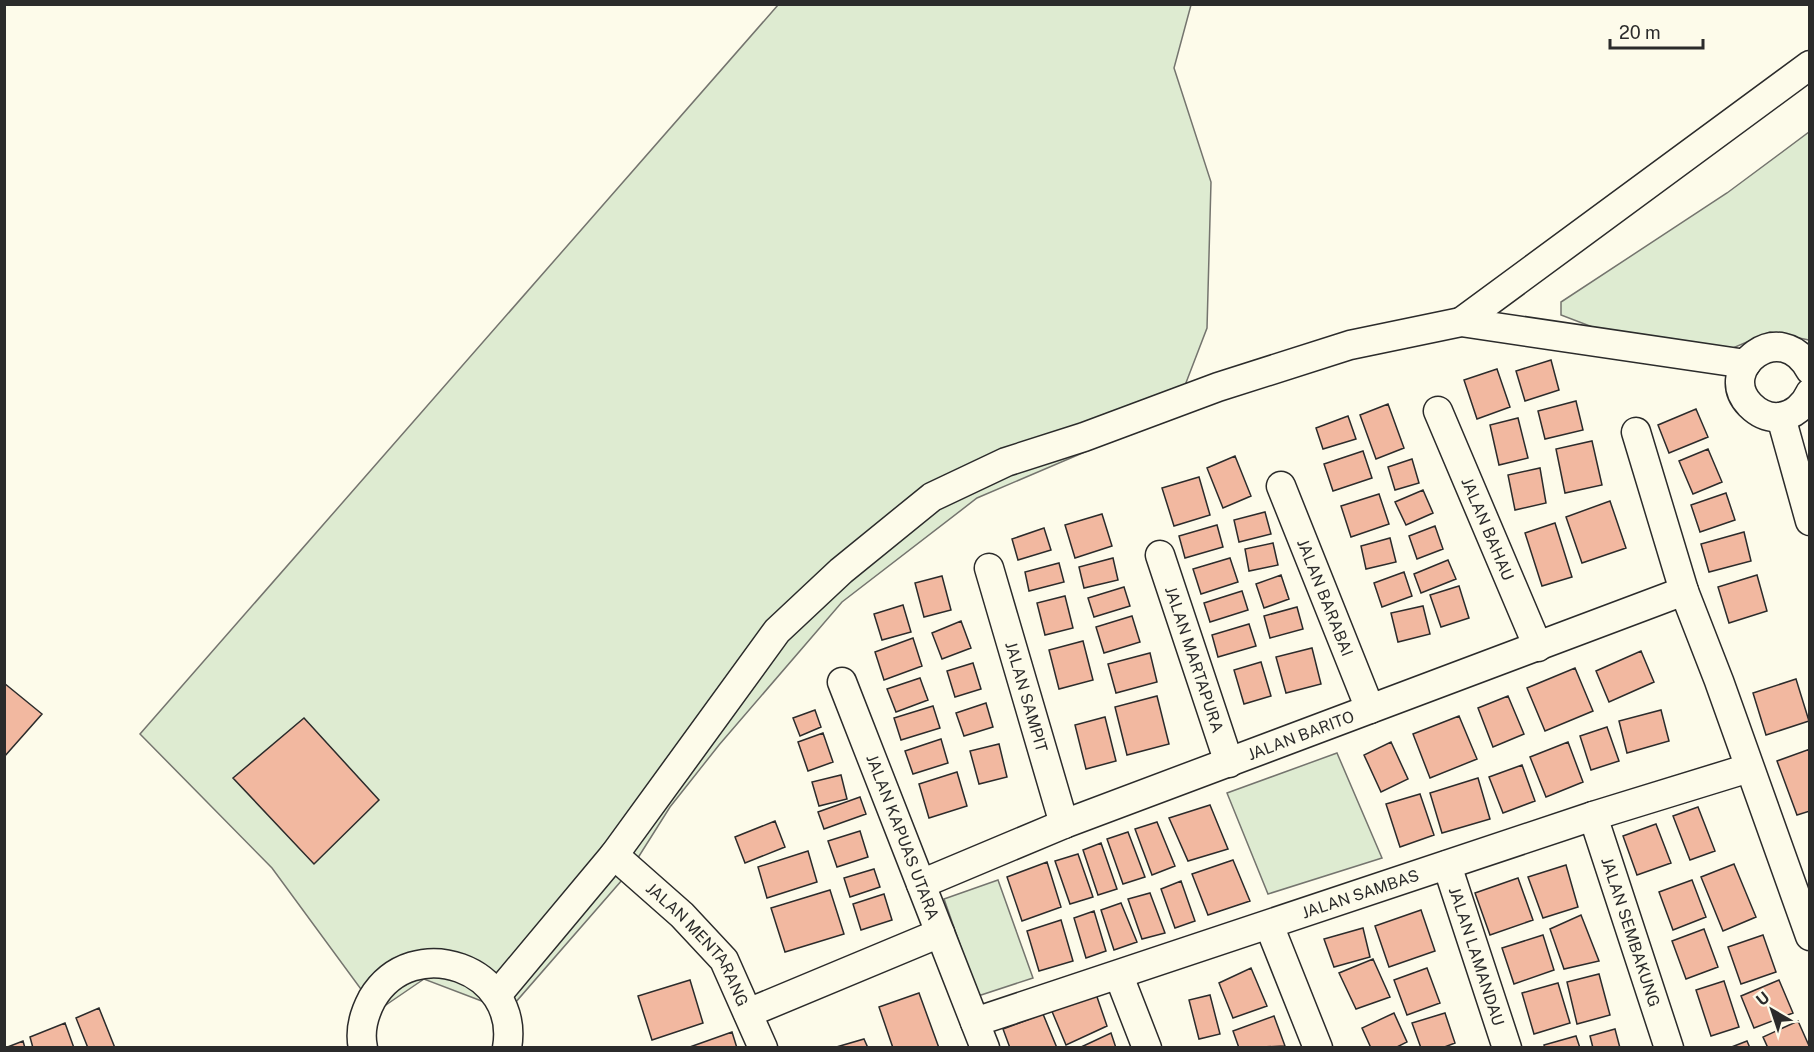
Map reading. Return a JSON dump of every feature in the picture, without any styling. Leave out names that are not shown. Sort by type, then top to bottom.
[{"type":"street","points":[[1461,322],[1809,65]]},
{"type":"street","points":[[496,995],[614,855],[777,631],[841,571],[932,497],[1006,462],[1084,437],[1218,387],[1350,345],[1461,322],[1746,364]]},
{"type":"street","points":[[1808,363],[1794,351],[1780,346],[1767,347],[1755,354],[1746,364],[1741,376],[1741,390],[1755,411],[1768,417],[1781,417],[1795,412],[1806,402],[1809,393]]},
{"type":"street","name":"JALAN BAHAU","points":[[1438,411],[1538,646]]},
{"type":"street","points":[[1781,417],[1809,521]]},
{"type":"street","points":[[1636,432],[1684,591],[1719,681],[1809,936]]},
{"type":"street","name":"JALAN BARABAI","points":[[1281,486],[1370,709]]},
{"type":"street","name":"JALAN MARTAPURA","points":[[1160,555],[1229,763]]},
{"type":"street","name":"JALAN SAMPIT","points":[[989,568],[1064,824]]},
{"type":"street","name":"JALAN BARITO","points":[[921,884],[1064,824],[1684,591]]},
{"type":"street","name":"JALAN KAPUAS UTARA","points":[[748,1013],[940,933],[842,682]]},
{"type":"street","name":"JALAN SAMBAS","points":[[980,1035],[1119,976],[1593,816],[1749,768]]},
{"type":"street","name":"JALAN SEMBAKUNG","points":[[1593,816],[1669,1047]]},
{"type":"street","name":"JALAN MENTARANG","points":[[614,855],[682,915],[724,960],[763,1047]]},
{"type":"street","name":"JALAN LAMANDAU","points":[[1447,866],[1507,1047]]},
{"type":"street","points":[[1269,925],[1318,1047]]},
{"type":"street","points":[[940,933],[980,1035]]},
{"type":"street","points":[[363,1047],[362,1029],[369,1005],[385,983],[396,974],[422,963],[451,964],[477,975],[496,995],[504,1010],[508,1025],[507,1047]]},
{"type":"street","points":[[1119,976],[1147,1047]]},
{"type":"green space","points":[[778,5],[1191,5],[1174,68],[1211,182],[1207,328],[1174,414],[977,498],[842,602],[719,745],[670,807],[629,872],[508,1011],[424,979],[377,1011],[272,868],[140,734]]},
{"type":"green space","points":[[1809,132],[1809,340],[1770,332],[1733,348],[1595,328],[1561,315],[1561,302],[1727,193]]},
{"type":"green space","points":[[1337,753],[1382,858],[1268,894],[1227,793]]},
{"type":"green space","points":[[998,880],[1033,978],[978,996],[944,899]]},
{"type":"building","points":[[1551,360],[1559,390],[1525,401],[1516,371]]},
{"type":"building","points":[[1497,369],[1510,407],[1477,419],[1464,380]]},
{"type":"building","points":[[1576,401],[1583,430],[1545,439],[1538,411]]},
{"type":"building","points":[[1388,404],[1404,448],[1376,459],[1360,415]]},
{"type":"building","points":[[1696,409],[1708,437],[1669,453],[1658,425]]},
{"type":"building","points":[[1348,416],[1356,439],[1323,449],[1316,428]]},
{"type":"building","points":[[1518,418],[1528,458],[1499,465],[1490,425]]},
{"type":"building","points":[[1592,441],[1602,485],[1565,493],[1556,449]]},
{"type":"building","points":[[1708,449],[1722,482],[1693,494],[1679,461]]},
{"type":"building","points":[[1363,451],[1372,478],[1333,491],[1324,464]]},
{"type":"building","points":[[1235,456],[1251,496],[1223,508],[1207,468]]},
{"type":"building","points":[[1412,459],[1419,483],[1395,490],[1388,467]]},
{"type":"building","points":[[1540,468],[1546,503],[1515,510],[1508,475]]},
{"type":"building","points":[[1199,477],[1210,515],[1174,526],[1162,488]]},
{"type":"building","points":[[1423,490],[1433,513],[1406,525],[1395,502]]},
{"type":"building","points":[[1726,493],[1735,520],[1700,532],[1691,505]]},
{"type":"building","points":[[1379,494],[1389,524],[1351,537],[1341,506]]},
{"type":"building","points":[[1610,501],[1626,548],[1582,563],[1566,517]]},
{"type":"building","points":[[1265,512],[1271,534],[1239,542],[1234,520]]},
{"type":"building","points":[[1102,514],[1112,546],[1075,558],[1065,525]]},
{"type":"building","points":[[1555,523],[1572,577],[1542,586],[1525,533]]},
{"type":"building","points":[[1217,525],[1223,547],[1185,558],[1179,536]]},
{"type":"building","points":[[1435,526],[1443,549],[1417,559],[1409,536]]},
{"type":"building","points":[[1044,528],[1051,550],[1018,560],[1012,539]]},
{"type":"building","points":[[1744,532],[1751,561],[1709,572],[1701,544]]},
{"type":"building","points":[[1390,538],[1396,562],[1366,569],[1361,546]]},
{"type":"building","points":[[1273,543],[1278,565],[1249,571],[1245,549]]},
{"type":"building","points":[[1113,558],[1118,580],[1084,588],[1079,567]]},
{"type":"building","points":[[1230,558],[1238,582],[1201,594],[1193,569]]},
{"type":"building","points":[[1448,560],[1456,579],[1421,593],[1414,574]]},
{"type":"building","points":[[1059,563],[1064,582],[1029,591],[1025,572]]},
{"type":"building","points":[[1404,572],[1412,596],[1382,607],[1374,583]]},
{"type":"building","points":[[1281,575],[1289,599],[1264,608],[1256,584]]},
{"type":"building","points":[[1757,575],[1767,611],[1729,623],[1718,587]]},
{"type":"building","points":[[942,576],[951,610],[924,617],[915,583]]},
{"type":"building","points":[[1459,586],[1469,618],[1441,627],[1430,595]]},
{"type":"building","points":[[1124,587],[1130,606],[1094,617],[1088,598]]},
{"type":"building","points":[[1242,591],[1248,610],[1210,622],[1204,603]]},
{"type":"building","points":[[1065,596],[1073,628],[1045,635],[1037,603]]},
{"type":"building","points":[[903,605],[911,632],[882,640],[874,614]]},
{"type":"building","points":[[1423,606],[1430,634],[1398,642],[1391,613]]},
{"type":"building","points":[[1297,607],[1303,629],[1270,638],[1264,616]]},
{"type":"building","points":[[1132,616],[1140,642],[1104,653],[1096,627]]},
{"type":"building","points":[[961,621],[971,648],[942,659],[932,633]]},
{"type":"building","points":[[1249,624],[1256,646],[1218,657],[1212,635]]},
{"type":"building","points":[[913,638],[922,666],[884,680],[875,652]]},
{"type":"building","points":[[1083,641],[1093,680],[1059,689],[1049,650]]},
{"type":"building","points":[[1312,648],[1321,684],[1286,693],[1276,657]]},
{"type":"building","points":[[1641,651],[1654,682],[1609,702],[1596,671]]},
{"type":"building","points":[[1150,653],[1157,682],[1116,693],[1108,664]]},
{"type":"building","points":[[1261,662],[1271,696],[1244,704],[1234,670]]},
{"type":"building","points":[[973,663],[981,689],[955,697],[947,671]]},
{"type":"building","points":[[1575,668],[1593,711],[1545,731],[1527,688]]},
{"type":"building","points":[[920,678],[928,700],[896,712],[887,689]]},
{"type":"building","points":[[1796,679],[1809,721],[1766,735],[1753,693]]},
{"type":"building","points":[[4,683],[42,714],[4,757]]},
{"type":"building","points":[[1157,696],[1169,744],[1127,755],[1115,707]]},
{"type":"building","points":[[1508,696],[1524,734],[1493,747],[1478,708]]},
{"type":"building","points":[[986,703],[993,727],[964,736],[956,713]]},
{"type":"building","points":[[933,706],[940,728],[901,740],[894,718]]},
{"type":"building","points":[[815,710],[821,727],[800,736],[793,718]]},
{"type":"building","points":[[1661,710],[1669,741],[1627,753],[1619,721]]},
{"type":"building","points":[[1459,716],[1477,759],[1430,778],[1413,734]]},
{"type":"building","points":[[1105,717],[1116,761],[1086,769],[1075,725]]},
{"type":"building","points":[[304,718],[379,800],[314,864],[233,778]]},
{"type":"building","points":[[1607,727],[1619,761],[1591,770],[1580,736]]},
{"type":"building","points":[[823,733],[833,762],[808,771],[798,742]]},
{"type":"building","points":[[941,739],[948,763],[913,774],[905,751]]},
{"type":"building","points":[[1391,742],[1408,779],[1381,792],[1364,755]]},
{"type":"building","points":[[1568,742],[1583,782],[1546,797],[1530,757]]},
{"type":"building","points":[[999,744],[1007,777],[979,784],[970,751]]},
{"type":"building","points":[[1810,749],[1810,811],[1797,815],[1777,761]]},
{"type":"building","points":[[1522,765],[1535,801],[1503,813],[1489,777]]},
{"type":"building","points":[[957,772],[967,806],[929,818],[919,784]]},
{"type":"building","points":[[841,775],[847,799],[819,806],[812,782]]},
{"type":"building","points":[[1478,778],[1490,819],[1442,833],[1430,793]]},
{"type":"building","points":[[1420,794],[1434,835],[1400,847],[1386,804]]},
{"type":"building","points":[[860,797],[866,814],[824,829],[818,812]]},
{"type":"building","points":[[1210,805],[1228,849],[1188,861],[1169,818]]},
{"type":"building","points":[[1698,807],[1715,851],[1690,860],[1673,816]]},
{"type":"building","points":[[775,821],[785,847],[745,863],[735,837]]},
{"type":"building","points":[[1157,822],[1175,866],[1152,875],[1135,829]]},
{"type":"building","points":[[1656,824],[1671,863],[1637,875],[1623,836]]},
{"type":"building","points":[[860,831],[868,857],[837,867],[828,841]]},
{"type":"building","points":[[1128,832],[1145,877],[1123,884],[1107,839]]},
{"type":"building","points":[[1101,843],[1117,889],[1098,895],[1083,850]]},
{"type":"building","points":[[808,851],[817,882],[767,898],[758,867]]},
{"type":"building","points":[[1078,854],[1093,897],[1070,904],[1055,861]]},
{"type":"building","points":[[1233,860],[1250,901],[1208,915],[1192,874]]},
{"type":"building","points":[[1047,862],[1061,907],[1022,921],[1007,877]]},
{"type":"building","points":[[1734,864],[1756,917],[1723,931],[1701,877]]},
{"type":"building","points":[[1566,865],[1578,907],[1543,918],[1528,877]]},
{"type":"building","points":[[874,869],[880,887],[850,897],[844,878]]},
{"type":"building","points":[[1518,878],[1533,920],[1490,935],[1475,893]]},
{"type":"building","points":[[1692,880],[1706,917],[1673,930],[1659,892]]},
{"type":"building","points":[[1181,881],[1195,921],[1175,928],[1161,889]]},
{"type":"building","points":[[830,890],[844,934],[785,952],[771,908]]},
{"type":"building","points":[[1150,893],[1165,933],[1142,939],[1128,899]]},
{"type":"building","points":[[884,894],[892,920],[861,930],[853,904]]},
{"type":"building","points":[[1121,903],[1137,942],[1114,950],[1101,910]]},
{"type":"building","points":[[1421,910],[1435,951],[1389,967],[1375,926]]},
{"type":"building","points":[[1094,911],[1106,951],[1086,958],[1074,918]]},
{"type":"building","points":[[1581,915],[1599,961],[1564,969],[1550,929]]},
{"type":"building","points":[[1061,920],[1073,961],[1039,971],[1027,931]]},
{"type":"building","points":[[1363,928],[1370,957],[1334,967],[1324,939]]},
{"type":"building","points":[[1704,929],[1718,967],[1686,979],[1672,941]]},
{"type":"building","points":[[1543,935],[1554,970],[1514,984],[1502,948]]},
{"type":"building","points":[[1763,935],[1776,972],[1741,984],[1728,947]]},
{"type":"building","points":[[1373,959],[1390,997],[1356,1009],[1339,973]]},
{"type":"building","points":[[1251,968],[1267,1006],[1233,1018],[1219,983]]},
{"type":"building","points":[[1427,968],[1440,1003],[1407,1015],[1394,980]]},
{"type":"building","points":[[1599,974],[1610,1015],[1577,1024],[1567,982]]},
{"type":"building","points":[[690,980],[703,1023],[652,1040],[638,996]]},
{"type":"building","points":[[1779,980],[1793,1013],[1754,1028],[1741,996]]},
{"type":"building","points":[[1724,981],[1739,1027],[1711,1036],[1696,990]]},
{"type":"building","points":[[1558,983],[1570,1023],[1534,1034],[1522,993]]},
{"type":"building","points":[[919,993],[939,1048],[893,1048],[879,1007]]},
{"type":"building","points":[[1096,994],[1107,1026],[1066,1045],[1051,1009]]},
{"type":"building","points":[[1210,995],[1220,1034],[1199,1039],[1189,1000]]},
{"type":"building","points":[[99,1008],[115,1048],[88,1048],[76,1018]]},
{"type":"building","points":[[1394,1013],[1407,1042],[1395,1048],[1371,1048],[1362,1028]]},
{"type":"building","points":[[1445,1013],[1455,1043],[1442,1048],[1421,1048],[1412,1023]]},
{"type":"building","points":[[1043,1014],[1057,1048],[1010,1048],[1003,1029]]},
{"type":"building","points":[[1274,1016],[1285,1046],[1239,1048],[1233,1031]]},
{"type":"building","points":[[1798,1021],[1810,1048],[1768,1048],[1763,1037]]},
{"type":"building","points":[[65,1023],[74,1048],[33,1048],[30,1037]]},
{"type":"building","points":[[1615,1029],[1620,1048],[1593,1048],[1590,1036]]},
{"type":"building","points":[[732,1032],[737,1048],[687,1048]]},
{"type":"building","points":[[1111,1033],[1116,1048],[1079,1048]]},
{"type":"building","points":[[1576,1036],[1580,1048],[1545,1048],[1544,1045]]},
{"type":"building","points":[[864,1039],[868,1048],[833,1048]]},
{"type":"building","points":[[23,1041],[25,1048],[5,1048]]},
{"type":"building","points":[[1747,1041],[1750,1048],[1729,1048]]}]
